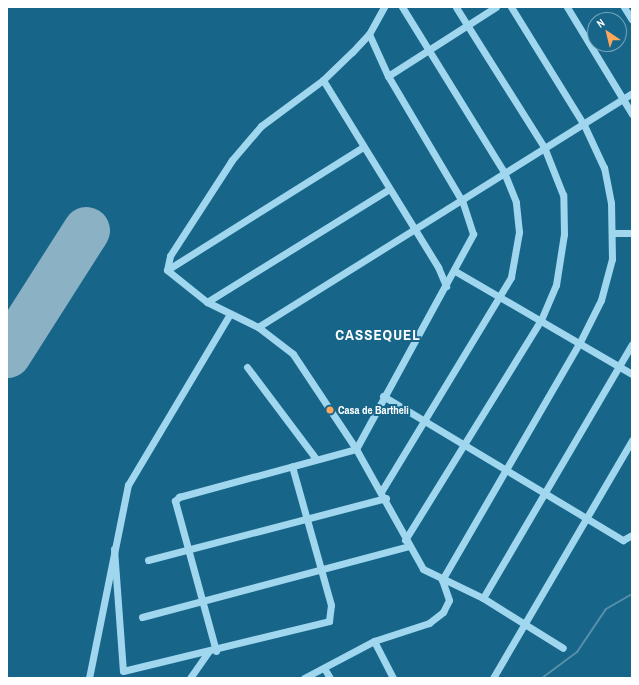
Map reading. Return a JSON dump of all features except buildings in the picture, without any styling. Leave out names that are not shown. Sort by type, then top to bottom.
[{"type":"street","points":[[384,7],[368,34],[323,80],[261,126],[232,160],[170,256],[167,270],[172,277],[207,302],[258,327],[301,364],[386,498],[407,543],[423,569],[442,580],[483,598],[525,622],[563,648]]},
{"type":"street","points":[[381,492],[500,297],[517,257],[520,232],[516,202],[504,172],[426,51],[402,7]]},
{"type":"street","points":[[142,617],[407,543],[541,320],[556,285],[565,221],[563,195],[544,147],[456,7]]},
{"type":"street","points":[[388,76],[426,51],[468,27],[496,7]]},
{"type":"street","points":[[304,678],[374,641],[429,622],[443,612],[449,600],[442,580],[579,344],[601,300],[612,258],[609,187],[584,125],[511,7]]},
{"type":"street","points":[[567,7],[624,98],[632,114]]},
{"type":"street","points":[[624,7],[632,20]]},
{"type":"street","points":[[212,652],[200,600],[174,508],[179,497],[356,449],[383,396],[456,271],[473,234],[462,201],[388,76],[368,34]]},
{"type":"street","points":[[323,80],[390,189],[446,286]]},
{"type":"street","points":[[258,327],[462,201],[544,147],[584,125],[632,93]]},
{"type":"street","points":[[167,270],[363,147]]},
{"type":"street","points":[[207,302],[390,189]]},
{"type":"street","points":[[612,233],[632,233]]},
{"type":"street","points":[[456,271],[632,374]]},
{"type":"street","points":[[89,678],[124,498],[133,474],[230,314]]},
{"type":"street","points":[[483,598],[621,368],[632,344]]},
{"type":"street","points":[[247,367],[316,459]]},
{"type":"street","points":[[383,396],[464,446],[623,540],[632,535]]},
{"type":"street","points":[[493,678],[632,440]]},
{"type":"street","points":[[114,549],[121,670],[212,652],[329,621],[331,605],[319,568],[292,466]]},
{"type":"street","points":[[148,560],[186,548],[386,498]]},
{"type":"street","points":[[374,641],[393,678]]},
{"type":"street","points":[[190,678],[212,652]]},
{"type":"street","points":[[324,668],[330,678]]},
{"type":"waterway","points":[[542,678],[577,652],[606,609],[632,594]]},
{"type":"runway","points":[[7,354],[86,230]]},
{"type":"place","name":"Casa de Bartheli","points":[[330,410]]},
{"type":"district","name":"CASSEQUEL","points":[[378,335]]}]
